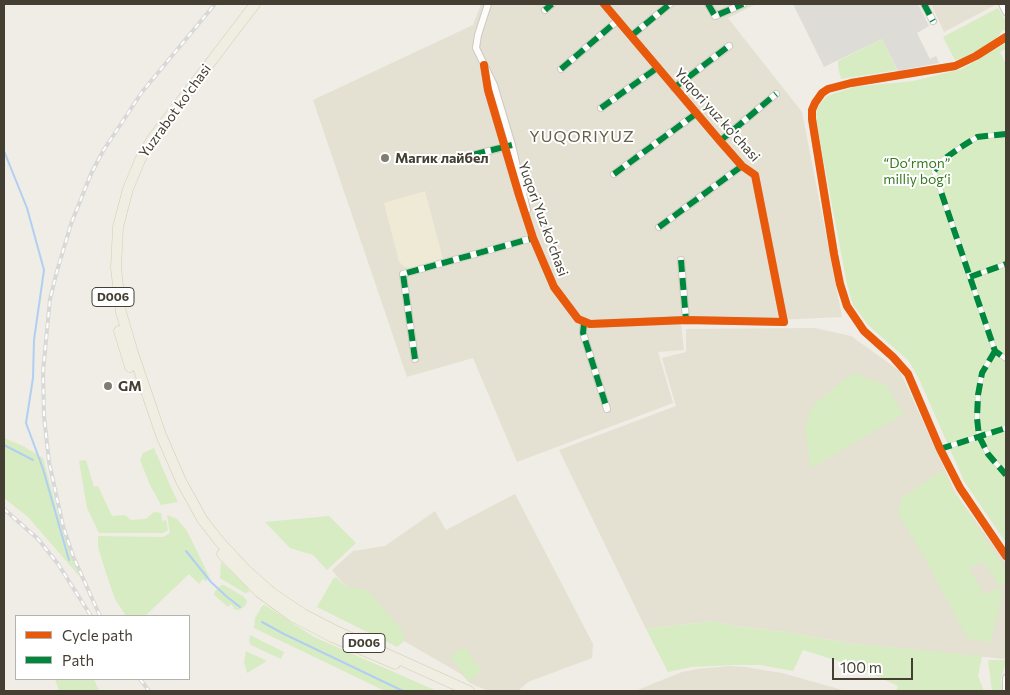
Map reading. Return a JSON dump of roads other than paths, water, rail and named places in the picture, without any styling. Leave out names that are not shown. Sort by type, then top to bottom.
[{"type":"main road","name":"Yuzrabot ko'chasi","points":[[246,4],[159,118],[136,154],[124,179],[112,228],[110,260],[113,301],[125,351],[157,440],[186,504],[205,534],[233,566],[284,611],[332,638],[454,691]]},
{"type":"main road","name":"Yuzrabot ko'chasi","points":[[255,4],[159,128],[142,154],[131,180],[122,208],[117,237],[116,268],[119,300],[125,328],[151,407],[175,469],[189,496],[208,526],[261,589],[319,622],[468,691]]},
{"type":"street","name":"Yuqori Yuz ko'chasi","points":[[488,4],[476,48],[494,85],[526,198],[528,219]]},
{"type":"street","points":[[545,10],[552,4]]},
{"type":"street","name":"Yuqori yuz ko'chasi","points":[[604,4],[720,141],[742,166],[754,175],[784,322],[686,320]]},
{"type":"street","points":[[631,36],[670,4]]},
{"type":"street","points":[[708,4],[716,16],[743,4]]},
{"type":"street","points":[[924,4],[933,21]]},
{"type":"street","points":[[1002,4],[1006,12]]},
{"type":"street","points":[[561,69],[617,21]]},
{"type":"street","points":[[1006,37],[976,56],[955,66],[852,83],[828,89],[819,96],[812,110],[812,126],[834,254],[840,284],[848,306],[864,331],[893,357],[908,374],[940,450],[960,488],[1006,556]]},
{"type":"street","points":[[674,88],[729,46]]},
{"type":"street","name":"Yuqori Yuz ko'chasi","points":[[484,65],[488,90],[533,238],[554,287],[574,316],[584,322]]},
{"type":"street","points":[[601,108],[657,68]]},
{"type":"street","points":[[720,141],[776,94]]},
{"type":"street","points":[[614,174],[697,113]]},
{"type":"street","points":[[1006,134],[977,138],[950,155],[934,171],[995,351],[1006,359]]},
{"type":"street","points":[[456,159],[512,145]]},
{"type":"street","points":[[659,227],[742,166]]},
{"type":"street","points":[[415,359],[403,274],[533,238]]},
{"type":"street","points":[[607,409],[583,333],[584,322],[590,324],[686,320],[682,260]]},
{"type":"street","points":[[970,277],[1006,264]]},
{"type":"street","points":[[995,351],[982,373],[978,395],[977,418],[979,436],[988,454],[1006,474]]},
{"type":"street","points":[[940,450],[1006,428]]},
{"type":"street","points":[[1006,678],[1006,691]]},
{"type":"waterway","points":[[4,151],[27,208],[44,270],[34,340],[33,378],[26,423],[43,469],[69,560]]},
{"type":"waterway","points":[[4,445],[33,460]]},
{"type":"waterway","points":[[186,551],[211,582],[240,607]]},
{"type":"waterway","points":[[262,622],[403,691]]},
{"type":"railway","points":[[100,615],[73,556],[63,526],[49,462],[44,416],[43,372],[50,299],[71,224],[91,174],[103,151],[142,92],[215,4]]},
{"type":"railway","points":[[4,509],[38,539],[58,564],[90,615]]},
{"type":"railway","points":[[141,680],[149,691]]},
{"type":"place","name":"Магик лайбел","points":[[385,158]]},
{"type":"place","name":"GM","points":[[108,386]]},
{"type":"district","name":"YUQORIYUZ","points":[[582,137]]},
{"type":"park label","name":"“Do‘rmon” milliy bog‘i","points":[[917,172]]}]
